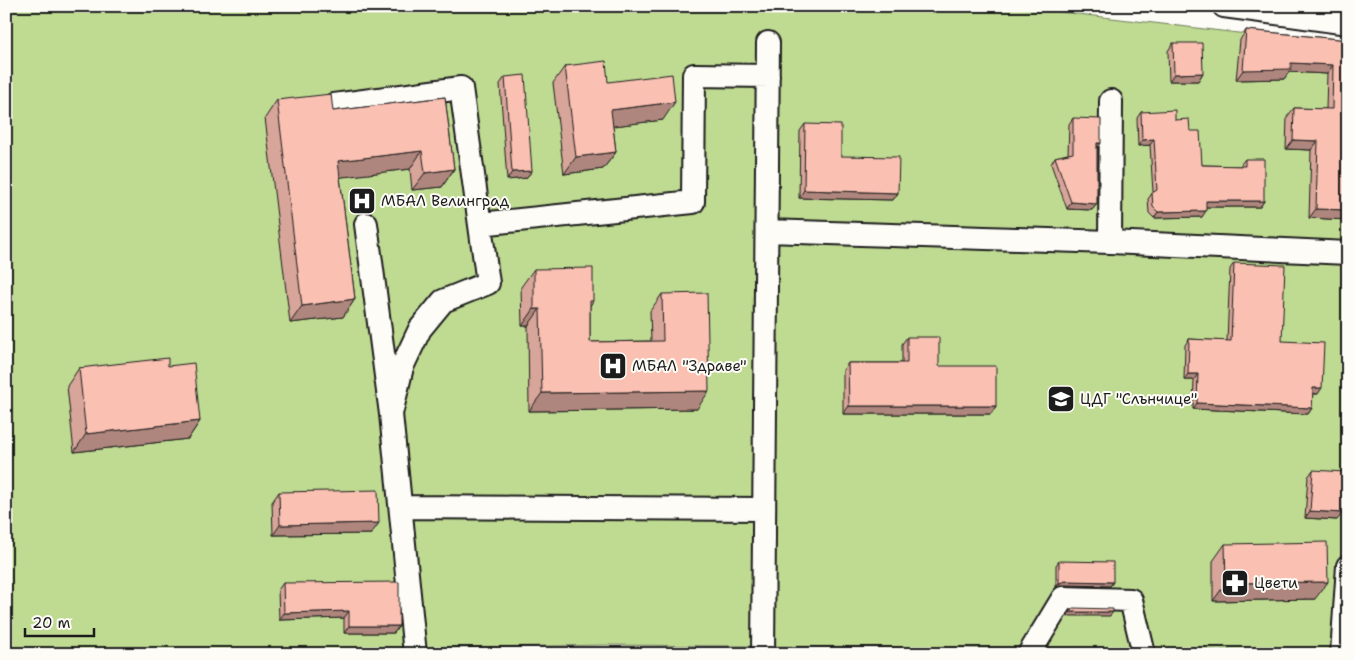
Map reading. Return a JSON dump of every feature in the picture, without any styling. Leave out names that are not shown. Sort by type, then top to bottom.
[{"type":"street","points":[[1224,6],[1348,23]]},
{"type":"street","points":[[763,654],[768,43]]},
{"type":"street","points":[[480,224],[693,202],[694,75],[768,76]]},
{"type":"street","points":[[334,105],[462,88],[488,282],[443,301],[420,329],[402,367],[391,414]]},
{"type":"street","points":[[1110,242],[1111,101]]},
{"type":"street","points":[[366,224],[391,414],[415,654]]},
{"type":"street","points":[[767,231],[1110,242],[1348,253]]},
{"type":"street","points":[[401,507],[764,509]]},
{"type":"street","points":[[1342,654],[1348,566]]},
{"type":"street","points":[[1029,654],[1063,598],[1131,600],[1144,654]]},
{"type":"green space","points":[[6,6],[1010,6],[1348,46],[1348,604],[1346,651],[606,645],[132,654],[6,654]]},
{"type":"building","points":[[1246,30],[1348,40],[1348,210],[1316,209],[1318,141],[1293,140],[1294,108],[1332,109],[1333,65],[1291,63],[1291,69],[1243,70]]},
{"type":"building","points":[[1173,43],[1202,43],[1203,73],[1174,74]]},
{"type":"building","points":[[606,61],[608,82],[672,74],[675,102],[611,110],[616,152],[576,157],[565,66]]},
{"type":"building","points":[[525,75],[532,171],[512,172],[505,77]]},
{"type":"building","points":[[331,94],[333,111],[445,97],[454,169],[425,173],[422,151],[338,161],[355,299],[302,306],[277,100]]},
{"type":"building","points":[[1175,110],[1175,120],[1189,119],[1190,131],[1200,131],[1202,165],[1245,166],[1245,159],[1264,159],[1264,201],[1206,201],[1206,211],[1158,212],[1153,207],[1152,193],[1157,190],[1154,139],[1142,140],[1141,112]]},
{"type":"building","points":[[1073,118],[1101,119],[1101,143],[1097,143],[1097,204],[1071,202],[1055,157],[1073,153]]},
{"type":"building","points":[[805,124],[841,125],[841,156],[899,157],[898,193],[804,190]]},
{"type":"building","points":[[1234,263],[1285,265],[1282,341],[1324,343],[1322,388],[1313,388],[1312,408],[1197,403],[1198,374],[1188,374],[1189,339],[1231,341]]},
{"type":"building","points":[[593,268],[593,301],[590,301],[590,342],[663,341],[662,294],[707,293],[709,391],[542,393],[540,309],[534,309],[534,269]]},
{"type":"building","points":[[907,337],[939,337],[939,366],[996,366],[996,406],[849,406],[848,363],[907,363]]},
{"type":"building","points":[[168,358],[168,366],[194,363],[200,421],[86,434],[79,368]]},
{"type":"building","points":[[1313,470],[1345,472],[1343,513],[1310,511]]},
{"type":"building","points":[[378,490],[379,523],[280,525],[279,492]]},
{"type":"building","points":[[1327,542],[1328,582],[1226,583],[1225,544]]},
{"type":"building","points":[[1059,561],[1113,562],[1113,582],[1066,581],[1059,583]]},
{"type":"building","points":[[399,582],[399,626],[349,626],[349,611],[284,613],[283,583]]},
{"type":"building","points":[[1073,608],[1113,609],[1113,612],[1070,612]]},
{"type":"place","name":"МБАЛ Велинград","points":[[362,201]]},
{"type":"place","name":"МБАЛ \"Здраве\"","points":[[613,366]]},
{"type":"place","name":"ЦДГ \"Слънчице\"","points":[[1061,399]]},
{"type":"place","name":"Цвети","points":[[1235,583]]}]
